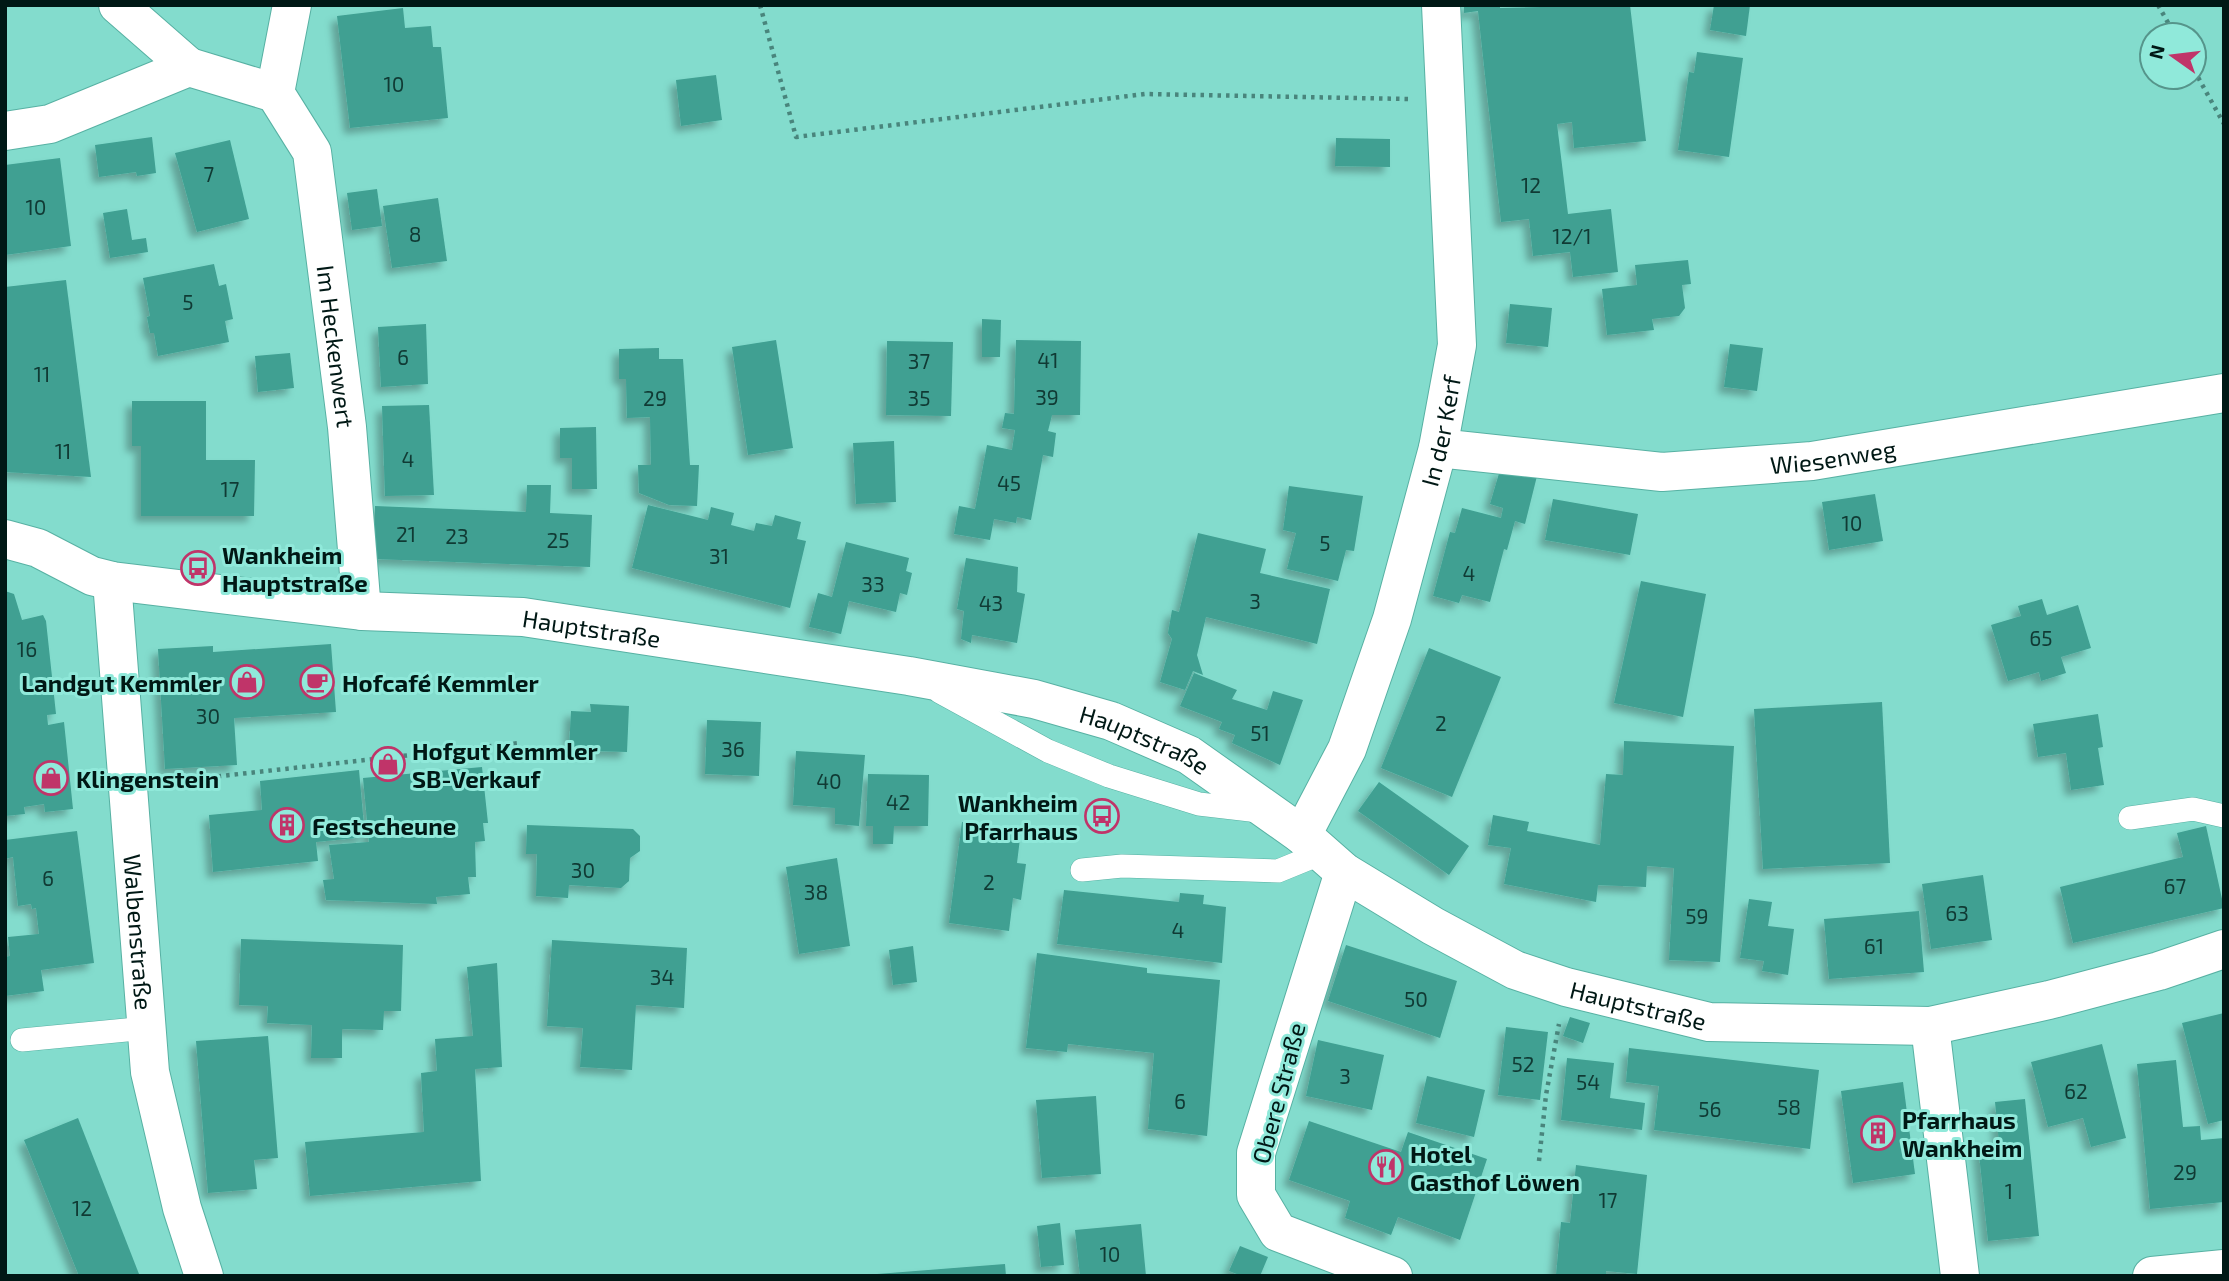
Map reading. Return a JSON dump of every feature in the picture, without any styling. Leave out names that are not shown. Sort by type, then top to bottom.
[{"type":"street","points":[[118,5],[189,67],[275,93],[292,5]]},
{"type":"street","name":"In der Kerf","points":[[1323,853],[1347,749],[1392,619],[1438,448],[1457,345],[1441,5]]},
{"type":"street","points":[[5,131],[50,124],[189,67]]},
{"type":"street","name":"Im Heckenwert","points":[[275,93],[312,152],[346,427],[362,611]]},
{"type":"street","name":"Wiesenweg","points":[[1438,448],[1662,471],[1812,461],[2224,393]]},
{"type":"street","name":"Hauptstraße","points":[[5,539],[38,548],[92,576],[112,581],[362,611],[523,617],[1010,693],[1111,721],[1189,755],[1323,853],[1433,926],[1515,970],[1566,987],[1709,1022],[1930,1026],[2062,997],[2159,971],[2224,949]]},
{"type":"street","name":"Walbenstraße","points":[[112,581],[150,1072],[182,1208],[204,1276]]},
{"type":"street","name":"Obere Straße","points":[[1323,853],[1256,1153],[1256,1195],[1278,1232],[1393,1276]]},
{"type":"street","points":[[1930,1026],[1960,1276]]},
{"type":"street","points":[[2152,1276],[2224,1269]]},
{"type":"lane","points":[[909,676],[1048,751],[1109,776],[1199,804],[1267,812]]},
{"type":"lane","points":[[2130,818],[2193,808],[2224,816]]},
{"type":"lane","points":[[1082,870],[1122,866],[1278,871],[1323,853]]},
{"type":"lane","points":[[22,1040],[146,1028]]},
{"type":"path","points":[[760,5],[796,137],[1145,94],[1385,99]]},
{"type":"path","points":[[2158,5],[2167,21]]},
{"type":"path","points":[[2206,91],[2224,124]]},
{"type":"path","points":[[128,786],[519,743]]},
{"type":"path","points":[[1539,1161],[1546,1095],[1566,987]]},
{"type":"building","points":[[1464,5],[1500,5],[1500,8],[1630,5],[1646,141],[1574,148],[1572,122],[1557,124],[1568,214],[1611,209],[1618,272],[1573,277],[1570,252],[1533,256],[1529,219],[1501,222],[1478,11],[1464,13]]},
{"type":"building","points":[[1714,5],[1750,5],[1746,36],[1710,30]]},
{"type":"building","points":[[403,8],[405,28],[431,26],[433,47],[441,47],[448,118],[350,128],[337,16]]},
{"type":"building","points":[[1697,52],[1743,58],[1729,157],[1678,150],[1689,72],[1694,73]]},
{"type":"building","points":[[716,75],[722,120],[681,126],[676,80]]},
{"type":"building","points":[[152,137],[156,173],[137,176],[136,172],[99,177],[95,145]]},
{"type":"building","points":[[1336,138],[1390,139],[1390,167],[1335,166]]},
{"type":"building","points":[[230,140],[249,219],[197,232],[175,153]]},
{"type":"building","points":[[60,158],[71,246],[5,255],[5,165]]},
{"type":"building","points":[[377,189],[382,226],[352,230],[347,193]]},
{"type":"building","points":[[438,198],[447,261],[392,268],[383,206]]},
{"type":"building","points":[[127,209],[132,240],[146,238],[148,252],[110,258],[103,213]]},
{"type":"building","points":[[1688,260],[1691,284],[1682,285],[1685,308],[1679,316],[1652,319],[1654,330],[1607,335],[1602,289],[1637,285],[1635,265]]},
{"type":"building","points":[[214,264],[219,286],[226,284],[233,319],[225,321],[229,342],[158,356],[154,333],[150,333],[147,317],[150,316],[143,278]]},
{"type":"building","points":[[66,280],[91,477],[5,472],[5,287]]},
{"type":"building","points":[[1510,304],[1552,308],[1548,347],[1506,343]]},
{"type":"building","points":[[982,319],[1001,320],[1000,357],[982,357]]},
{"type":"building","points":[[426,324],[428,384],[381,387],[378,327]]},
{"type":"building","points":[[776,340],[793,448],[748,455],[732,347]]},
{"type":"building","points":[[1016,340],[1081,341],[1080,415],[1052,415],[1048,431],[1056,433],[1053,457],[1043,455],[1031,520],[1017,517],[1016,523],[994,519],[990,540],[954,534],[959,506],[975,509],[987,445],[1012,450],[1015,430],[1002,428],[1005,413],[1014,414]]},
{"type":"building","points":[[887,341],[953,342],[951,416],[886,415]]},
{"type":"building","points":[[1730,344],[1763,348],[1757,391],[1724,387]]},
{"type":"building","points":[[659,348],[659,359],[683,359],[690,465],[699,465],[697,506],[669,505],[639,493],[638,465],[651,465],[650,417],[627,418],[626,379],[619,379],[619,349]]},
{"type":"building","points":[[290,353],[294,388],[258,392],[255,356]]},
{"type":"building","points":[[132,401],[206,401],[206,460],[255,460],[254,516],[141,516],[141,446],[132,446]]},
{"type":"building","points":[[429,405],[434,495],[385,496],[382,406]]},
{"type":"building","points":[[596,427],[597,489],[572,489],[572,458],[560,458],[560,428]]},
{"type":"building","points":[[894,441],[896,502],[856,504],[853,443]]},
{"type":"building","points":[[1500,470],[1537,476],[1525,524],[1515,521],[1507,550],[1504,549],[1490,602],[1462,595],[1459,603],[1433,596],[1450,532],[1455,533],[1462,508],[1501,518],[1503,508],[1490,504]]},
{"type":"building","points":[[527,485],[551,485],[550,513],[592,515],[590,567],[375,559],[375,506],[526,512]]},
{"type":"building","points":[[1289,486],[1363,496],[1354,551],[1346,550],[1338,581],[1287,569],[1296,533],[1283,530]]},
{"type":"building","points":[[1875,494],[1883,541],[1829,550],[1822,502]]},
{"type":"building","points":[[1553,499],[1638,514],[1630,555],[1545,540]]},
{"type":"building","points":[[648,505],[708,520],[711,507],[734,513],[731,525],[754,531],[756,523],[772,526],[775,515],[801,522],[797,539],[806,541],[790,608],[632,568]]},
{"type":"building","points":[[1198,533],[1266,549],[1260,573],[1330,589],[1317,644],[1206,617],[1197,655],[1203,675],[1193,671],[1185,690],[1160,682],[1172,639],[1168,633],[1172,610],[1179,612]]},
{"type":"building","points":[[846,542],[909,558],[906,571],[912,573],[907,595],[900,593],[896,612],[849,601],[841,634],[809,627],[818,593],[832,597]]},
{"type":"building","points":[[966,558],[1018,567],[1017,592],[1025,594],[1017,643],[972,635],[971,643],[961,639],[964,611],[957,609]]},
{"type":"building","points":[[1641,581],[1706,594],[1683,717],[1614,703]]},
{"type":"building","points":[[5,591],[14,594],[22,620],[43,615],[46,621],[56,714],[47,715],[48,725],[64,722],[73,809],[45,812],[44,804],[24,807],[25,814],[5,816]]},
{"type":"building","points":[[2042,599],[2047,615],[2078,605],[2091,648],[2061,657],[2066,673],[2041,681],[2039,672],[2008,681],[1991,625],[2021,616],[2018,606]]},
{"type":"building","name":"Landgut Kemmler","points":[[331,644],[336,712],[234,718],[237,765],[165,769],[158,649],[213,646],[213,652]]},
{"type":"building","points":[[1429,648],[1501,677],[1452,797],[1381,768]]},
{"type":"building","points":[[1194,673],[1237,690],[1232,699],[1267,710],[1273,691],[1303,700],[1280,765],[1232,743],[1235,735],[1219,729],[1222,722],[1180,706]]},
{"type":"building","points":[[1882,702],[1890,863],[1763,869],[1754,709]]},
{"type":"building","points":[[590,704],[629,706],[627,752],[569,750],[571,711],[591,712]]},
{"type":"building","points":[[2098,714],[2103,747],[2098,748],[2104,785],[2071,790],[2066,753],[2038,757],[2033,724]]},
{"type":"building","points":[[707,720],[761,722],[759,776],[705,774]]},
{"type":"building","points":[[1624,741],[1734,746],[1720,962],[1669,960],[1674,868],[1647,866],[1646,887],[1598,885],[1596,902],[1504,884],[1511,848],[1488,845],[1493,815],[1529,822],[1527,831],[1600,845],[1606,774],[1623,775]]},
{"type":"building","points":[[796,751],[865,755],[859,826],[835,824],[835,808],[793,805]]},
{"type":"building","points":[[482,767],[488,823],[483,823],[485,841],[475,842],[476,877],[468,877],[470,894],[436,897],[437,904],[326,900],[323,880],[334,879],[329,845],[369,842],[363,778]]},
{"type":"building","name":"Festscheune","points":[[359,770],[365,837],[316,842],[318,861],[213,872],[209,815],[262,810],[260,781]]},
{"type":"building","points":[[868,774],[929,775],[928,826],[894,826],[893,844],[873,844],[873,826],[866,826]]},
{"type":"building","points":[[1379,782],[1469,846],[1449,875],[1358,811]]},
{"type":"building","points":[[962,822],[1021,830],[1017,863],[1026,864],[1021,900],[1013,898],[1009,931],[949,923]]},
{"type":"building","points":[[527,825],[633,829],[640,836],[640,851],[630,858],[629,881],[621,888],[569,885],[568,898],[536,896],[537,854],[526,854]]},
{"type":"building","points":[[2206,826],[2224,908],[2073,943],[2060,887],[2183,857],[2177,833]]},
{"type":"building","points":[[77,831],[94,963],[41,970],[44,991],[5,996],[5,957],[10,956],[8,937],[39,934],[36,908],[32,909],[31,904],[18,906],[13,857],[5,859],[5,840]]},
{"type":"building","points":[[837,858],[850,946],[799,954],[786,867]]},
{"type":"building","points":[[1983,875],[1992,940],[1931,949],[1922,884]]},
{"type":"building","points":[[1064,890],[1179,902],[1180,893],[1204,895],[1203,904],[1226,907],[1222,963],[1057,944]]},
{"type":"building","points":[[1749,899],[1772,902],[1768,926],[1794,929],[1788,975],[1762,971],[1764,961],[1740,958]]},
{"type":"building","points":[[1919,911],[1924,972],[1829,979],[1824,919]]},
{"type":"building","points":[[241,939],[403,945],[401,1011],[384,1011],[383,1030],[342,1029],[342,1058],[311,1058],[312,1025],[267,1023],[268,1006],[239,1005]]},
{"type":"building","points":[[552,940],[687,948],[684,1008],[636,1005],[632,1070],[580,1067],[583,1028],[547,1026]]},
{"type":"building","points":[[1346,945],[1457,981],[1440,1038],[1328,1001]]},
{"type":"building","points":[[913,946],[917,982],[893,985],[889,950]]},
{"type":"building","points":[[1037,953],[1147,968],[1147,973],[1220,980],[1207,1136],[1148,1129],[1154,1053],[1068,1044],[1067,1052],[1026,1048]]},
{"type":"building","points":[[497,963],[502,1067],[475,1069],[481,1181],[310,1196],[305,1142],[424,1132],[421,1073],[437,1071],[435,1039],[473,1036],[467,967]]},
{"type":"building","points":[[2224,1013],[2224,1120],[2208,1124],[2182,1023]]},
{"type":"building","points":[[1570,1017],[1590,1023],[1583,1043],[1563,1036]]},
{"type":"building","points":[[1506,1027],[1548,1032],[1540,1100],[1498,1095]]},
{"type":"building","points":[[268,1036],[278,1158],[254,1160],[257,1189],[208,1193],[196,1041]]},
{"type":"building","points":[[1318,1040],[1384,1055],[1372,1110],[1306,1096]]},
{"type":"building","points":[[2102,1044],[2126,1138],[2091,1147],[2083,1118],[2048,1127],[2031,1062]]},
{"type":"building","points":[[1629,1048],[1819,1070],[1810,1149],[1654,1130],[1659,1086],[1626,1082]]},
{"type":"building","points":[[1567,1058],[1614,1063],[1610,1098],[1645,1103],[1642,1130],[1561,1120]]},
{"type":"building","points":[[2176,1060],[2183,1127],[2200,1126],[2201,1140],[2224,1138],[2224,1202],[2150,1209],[2137,1064]]},
{"type":"building","points":[[1427,1076],[1485,1090],[1474,1137],[1416,1123]]},
{"type":"building","name":"Pfarrhaus Wankheim","points":[[1903,1082],[1915,1174],[1853,1183],[1841,1091]]},
{"type":"building","points":[[1096,1096],[1101,1174],[1042,1178],[1036,1100]]},
{"type":"building","points":[[2025,1099],[2039,1236],[1988,1241],[1978,1144],[1999,1142],[1995,1102]]},
{"type":"building","points":[[78,1118],[139,1274],[135,1276],[79,1276],[24,1140]]},
{"type":"building","points":[[1309,1121],[1401,1152],[1408,1132],[1487,1159],[1460,1240],[1398,1217],[1391,1235],[1345,1218],[1350,1201],[1289,1180]]},
{"type":"building","points":[[1576,1165],[1647,1175],[1637,1274],[1606,1271],[1606,1276],[1556,1275],[1561,1222],[1570,1223]]},
{"type":"building","points":[[1060,1223],[1064,1265],[1041,1267],[1037,1226]]},
{"type":"building","points":[[1141,1224],[1146,1276],[1080,1276],[1075,1230]]},
{"type":"building","points":[[1240,1246],[1268,1257],[1260,1276],[1242,1276],[1229,1271]]},
{"type":"building","points":[[1005,1264],[1006,1276],[877,1276],[877,1274]]},
{"type":"place","name":"Wankheim Hauptstraße","points":[[198,568]]},
{"type":"place","name":"Landgut Kemmler","points":[[247,682]]},
{"type":"place","name":"Hofcafé Kemmler","points":[[317,682]]},
{"type":"place","name":"Hofgut Kemmler SB-Verkauf","points":[[388,764]]},
{"type":"place","name":"Klingenstein","points":[[51,778]]},
{"type":"place","name":"Wankheim Pfarrhaus","points":[[1102,816]]},
{"type":"place","name":"Festscheune","points":[[287,825]]},
{"type":"place","name":"Pfarrhaus Wankheim","points":[[1878,1133]]},
{"type":"place","name":"Hotel Gasthof Löwen","points":[[1386,1167]]}]
